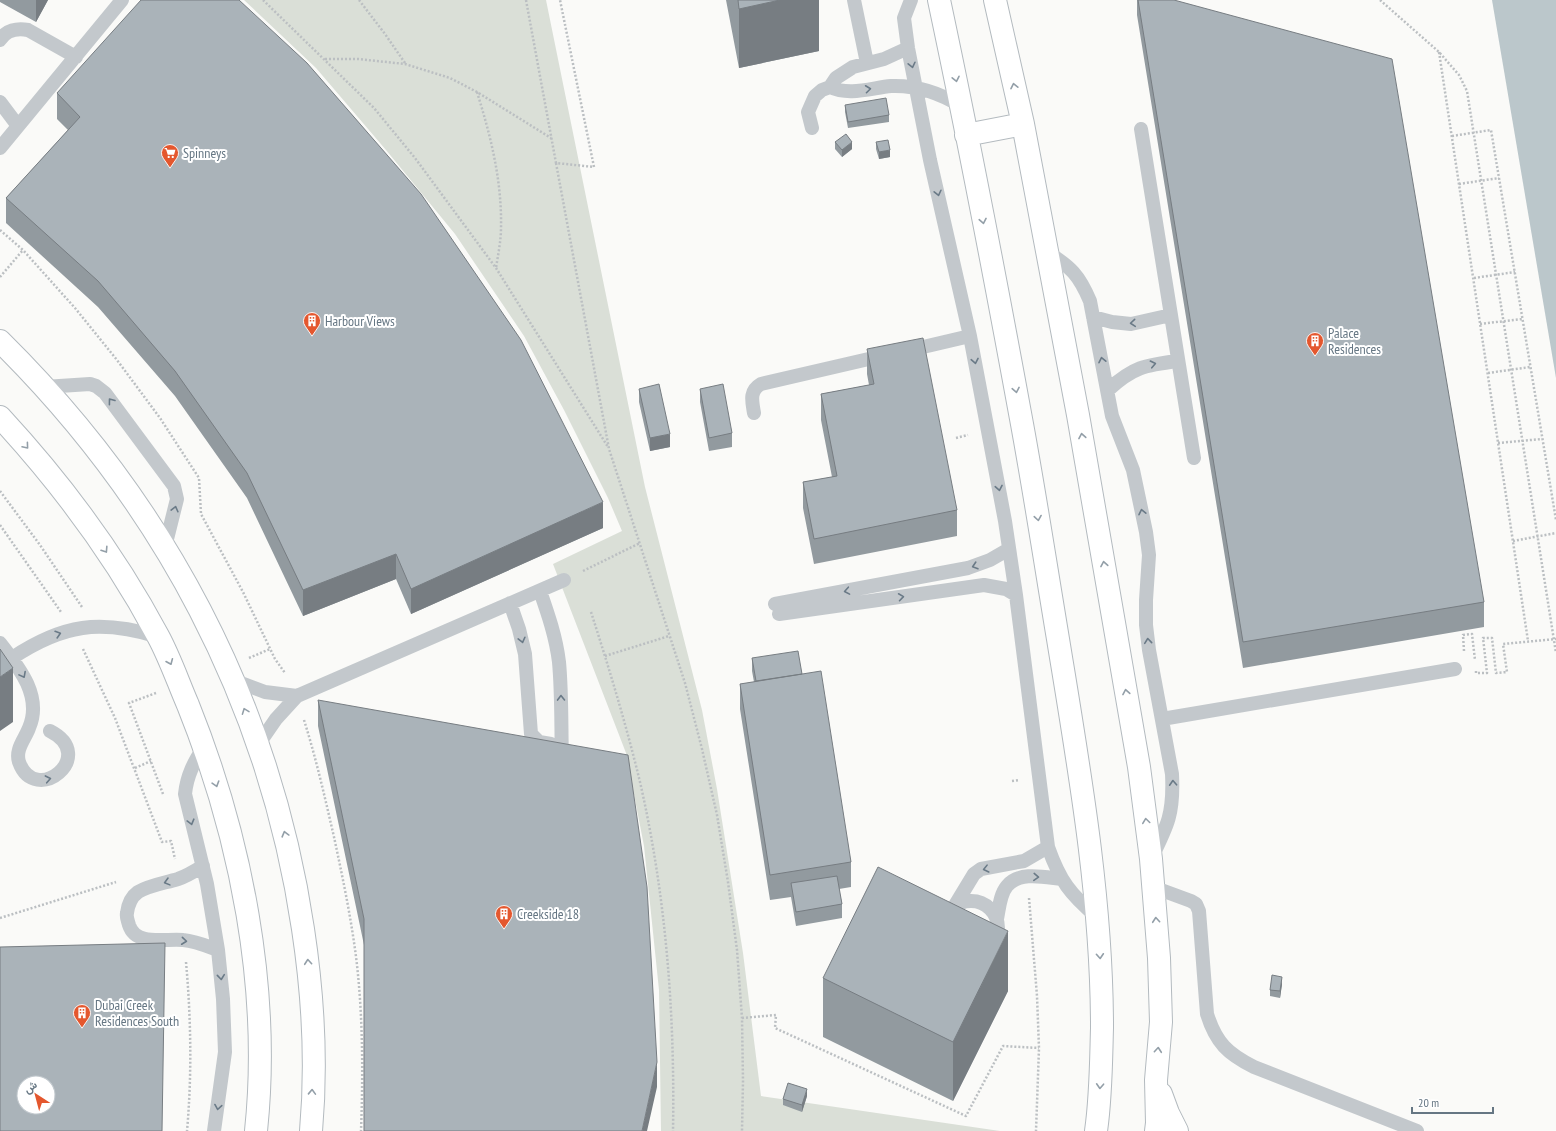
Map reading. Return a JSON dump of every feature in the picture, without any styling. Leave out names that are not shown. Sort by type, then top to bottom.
[{"type":"street","points":[[939,0],[1024,433],[1080,773],[1101,964],[1102,1056],[1099,1112],[1096,1131]]},
{"type":"street","points":[[995,0],[1023,124],[1078,414],[1131,720],[1151,859],[1159,958],[1161,1022],[1156,1080],[1156,1131]]},
{"type":"street","points":[[966,134],[1023,124]]},
{"type":"street","points":[[0,341],[77,424],[137,505],[165,547],[190,590],[228,666],[274,791],[288,846],[299,901],[307,957],[312,1013],[313,1070],[311,1131]]},
{"type":"street","points":[[0,417],[58,484],[128,585],[159,638],[204,747],[227,820],[240,878],[250,937],[257,996],[260,1056],[256,1131]]},
{"type":"street","points":[[1156,1080],[1168,1113],[1177,1131]]},
{"type":"lane","points":[[0,148],[122,0]]},
{"type":"lane","points":[[854,0],[867,63]]},
{"type":"lane","points":[[911,0],[904,18],[908,48],[930,160],[970,336],[1005,521],[1016,594],[1048,847],[1061,879],[1082,905],[1097,918]]},
{"type":"lane","points":[[0,40],[8,32],[14,29],[28,30],[76,56]]},
{"type":"lane","points":[[812,128],[808,112],[811,104],[815,96],[822,90],[830,87],[836,78],[844,72],[867,63],[884,59],[908,48]]},
{"type":"lane","points":[[830,87],[845,92],[890,86],[917,88],[948,98],[961,106]]},
{"type":"lane","points":[[0,102],[18,126]]},
{"type":"lane","points":[[1141,129],[1194,458]]},
{"type":"lane","points":[[1047,252],[1064,262],[1074,272],[1083,285],[1087,296],[1093,317],[1112,416],[1133,470],[1146,532],[1149,555],[1146,625],[1149,650],[1172,774],[1173,795],[1167,829],[1151,859]]},
{"type":"lane","points":[[1093,317],[1112,322],[1131,324],[1171,316]]},
{"type":"lane","points":[[754,413],[752,393],[757,386],[761,384],[970,336]]},
{"type":"lane","points":[[1108,390],[1122,377],[1140,368],[1178,361]]},
{"type":"lane","points":[[44,387],[90,384],[96,386],[105,393],[174,486],[177,499],[165,547]]},
{"type":"lane","points":[[1009,549],[990,560],[968,568],[777,609],[984,585],[995,586],[1016,594]]},
{"type":"lane","points":[[258,746],[276,719],[297,696],[564,580]]},
{"type":"lane","points":[[540,591],[554,637],[559,661],[562,760]]},
{"type":"lane","points":[[510,603],[519,629],[525,654],[531,734],[539,742],[545,744],[556,742],[562,737]]},
{"type":"lane","points":[[12,658],[51,636],[73,629],[95,627],[124,628],[159,638]]},
{"type":"lane","points":[[0,643],[21,670],[32,698],[33,713],[30,727],[18,749],[18,759],[21,768],[36,780],[46,780],[56,777],[63,770],[68,761],[68,752],[65,742],[59,735],[50,731]]},
{"type":"lane","points":[[1162,719],[1455,670]]},
{"type":"lane","points":[[233,680],[265,692],[297,696]]},
{"type":"lane","points":[[204,747],[191,769],[185,794],[202,866],[218,950],[223,999],[225,1052],[214,1131]]},
{"type":"lane","points":[[1048,847],[1024,861],[981,869],[974,874],[954,908],[947,916],[944,926],[946,936],[951,945],[959,952],[970,955],[980,953],[989,948],[995,940],[998,930],[997,919],[1003,893],[1012,881],[1026,876],[1061,879]]},
{"type":"lane","points":[[1009,865],[1012,881]]},
{"type":"lane","points":[[202,866],[179,879],[148,887],[136,893],[128,903],[126,916],[130,929],[139,938],[152,940],[183,940],[218,950]]},
{"type":"lane","points":[[1153,887],[1196,904],[1199,911],[1207,1014],[1214,1032],[1224,1048],[1233,1056],[1254,1067],[1417,1131]]},
{"type":"lane","points":[[954,908],[963,902],[973,901],[983,904],[992,910],[997,919]]},
{"type":"path","points":[[263,0],[379,114],[424,170],[496,268],[609,450]]},
{"type":"path","points":[[359,0],[385,34],[405,64]]},
{"type":"path","points":[[526,0],[609,450],[685,683],[717,815],[735,935],[742,1018],[742,1131]]},
{"type":"path","points":[[556,164],[594,167],[560,0]]},
{"type":"path","points":[[1380,0],[1439,52],[1459,75],[1467,91],[1524,441],[1556,653]]},
{"type":"path","points":[[1439,52],[1528,641]]},
{"type":"path","points":[[325,60],[358,59],[405,64],[450,78],[477,92],[552,139]]},
{"type":"path","points":[[477,92],[488,126],[500,195],[501,229],[496,268]]},
{"type":"path","points":[[1452,136],[1491,130],[1556,520]]},
{"type":"path","points":[[1459,184],[1498,178]]},
{"type":"path","points":[[0,277],[23,250]]},
{"type":"path","points":[[1474,278],[1514,272]]},
{"type":"path","points":[[1480,324],[1522,319]]},
{"type":"path","points":[[1488,373],[1530,367]]},
{"type":"path","points":[[1498,443],[1542,439]]},
{"type":"path","points":[[0,491],[40,545],[95,627]]},
{"type":"path","points":[[0,525],[73,629],[112,711],[162,842],[175,839]]},
{"type":"path","points":[[1513,541],[1556,534]]},
{"type":"path","points":[[564,580],[640,543]]},
{"type":"path","points":[[591,612],[622,712],[638,776],[655,862],[664,927],[671,1000],[674,1074],[673,1131]]},
{"type":"path","points":[[1455,670],[1465,667],[1463,635],[1472,634],[1476,673],[1487,673],[1483,638],[1492,638],[1496,673],[1507,672],[1503,644],[1555,639]]},
{"type":"path","points":[[605,656],[669,636]]},
{"type":"path","points":[[164,796],[129,703],[179,684]]},
{"type":"path","points":[[134,768],[151,761]]},
{"type":"path","points":[[171,840],[179,879]]},
{"type":"path","points":[[1026,876],[1033,937],[1039,1048],[1036,1131]]},
{"type":"path","points":[[0,918],[122,880]]},
{"type":"path","points":[[187,1131],[190,1093],[191,1036],[186,958],[194,955],[194,942]]},
{"type":"path","points":[[742,1018],[776,1015],[775,1028],[966,1116],[1003,1046],[1039,1048]]},
{"type":"shaded area","points":[[244,0],[546,0],[645,487],[702,710],[717,789],[743,953],[761,1096],[1000,1131],[661,1131],[659,990],[644,846],[626,753],[553,564],[622,531],[608,498],[564,410],[524,336],[455,234],[316,68]]},
{"type":"shaded area","points":[[1492,0],[1556,0],[1556,378]]},
{"type":"building","name":"Harbour Views","points":[[141,0],[239,0],[307,63],[421,194],[521,340],[603,502],[411,589],[396,554],[303,590],[247,473],[175,371],[98,281],[6,198],[80,117],[57,93]]},
{"type":"building","points":[[738,0],[780,0],[739,9]]},
{"type":"building","name":"Palace Residences","points":[[1138,0],[1174,0],[1392,59],[1484,602],[1243,642]]},
{"type":"building","points":[[886,98],[889,115],[848,122],[845,105]]},
{"type":"building","points":[[846,134],[852,142],[842,150],[835,142]]},
{"type":"building","points":[[888,140],[890,150],[879,152],[876,142]]},
{"type":"building","points":[[923,338],[957,510],[814,539],[803,482],[837,476],[821,394],[874,384],[867,349]]},
{"type":"building","points":[[659,384],[670,434],[650,438],[639,389]]},
{"type":"building","points":[[723,384],[732,433],[709,438],[700,389]]},
{"type":"building","points":[[0,649],[13,668],[0,677]]},
{"type":"building","points":[[798,651],[802,674],[756,681],[752,658]]},
{"type":"building","points":[[821,671],[851,862],[770,875],[740,684]]},
{"type":"building","name":"Creekside 18","points":[[318,700],[628,755],[647,887],[657,1062],[642,1131],[364,1131],[364,919]]},
{"type":"building","points":[[878,867],[1008,931],[953,1042],[823,978]]},
{"type":"building","points":[[837,876],[842,904],[796,912],[791,883]]},
{"type":"building","name":"Dubai Creek Residences South","points":[[165,943],[162,1131],[0,1131],[0,947]]},
{"type":"building","points":[[1272,975],[1282,977],[1280,991],[1270,990]]},
{"type":"building","points":[[788,1083],[807,1089],[802,1105],[783,1099]]},
{"type":"place","name":"Spinneys","points":[[170,168]]},
{"type":"place","name":"Harbour Views","points":[[312,336]]},
{"type":"place","name":"Palace Residences","points":[[1315,356]]},
{"type":"place","name":"Creekside 18","points":[[504,929]]},
{"type":"place","name":"Dubai Creek Residences South","points":[[82,1028]]}]
